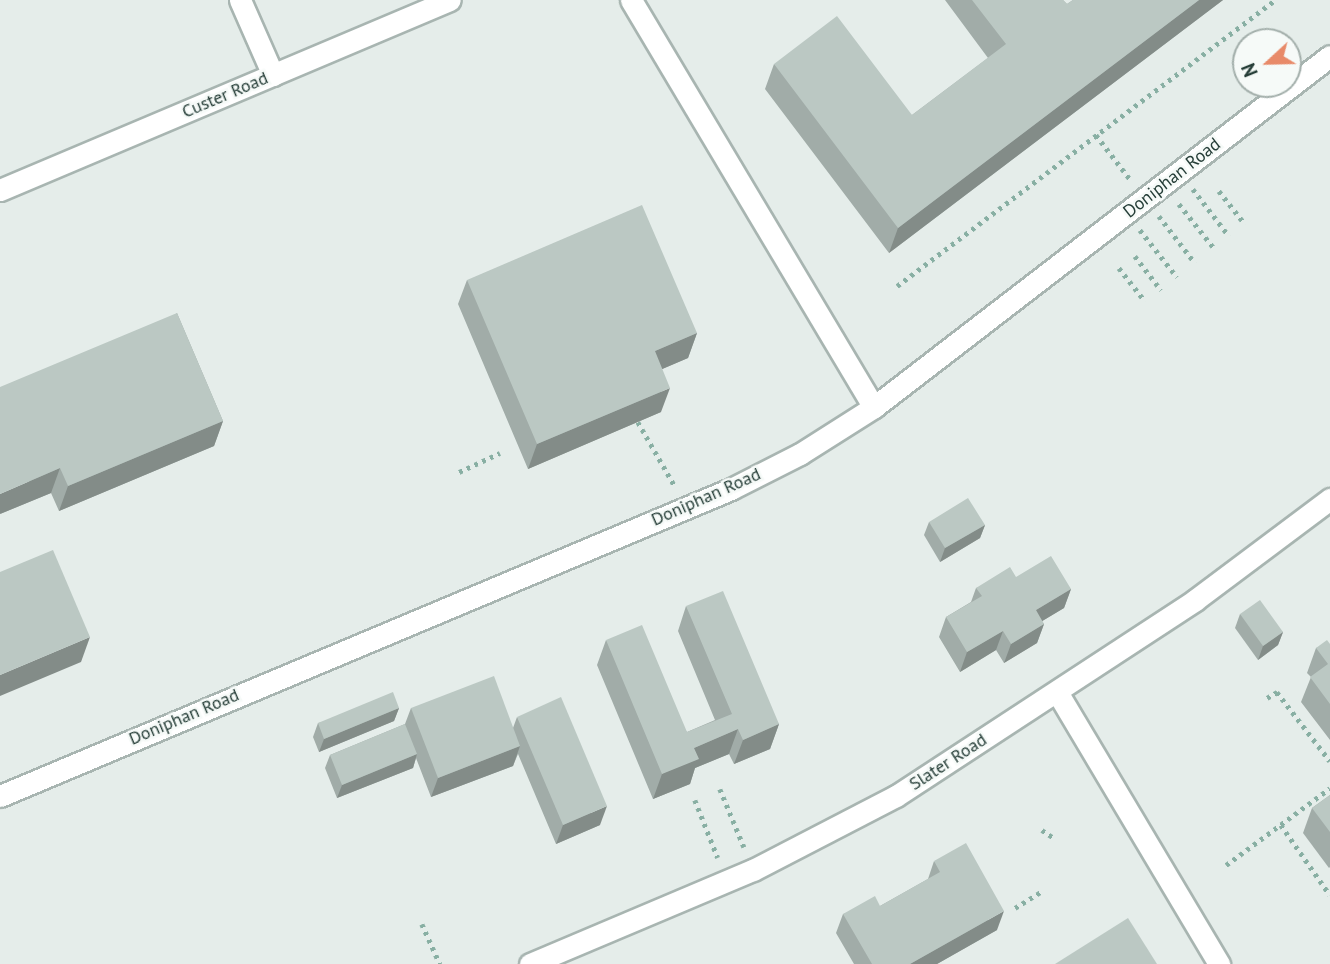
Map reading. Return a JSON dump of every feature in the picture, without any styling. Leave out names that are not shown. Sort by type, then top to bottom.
[{"type":"street","points":[[240,0],[273,75]]},
{"type":"street","name":"Custer Road","points":[[0,190],[449,0]]},
{"type":"street","points":[[631,0],[874,407]]},
{"type":"street","name":"Doniphan Road","points":[[0,796],[687,507],[800,454],[874,407],[1330,56]]},
{"type":"street","name":"Slater Road","points":[[530,964],[728,882],[896,796],[1057,692],[1330,499]]},
{"type":"street","points":[[1057,692],[1219,964]]},
{"type":"path","points":[[897,286],[1275,0]]},
{"type":"path","points":[[1172,178],[1229,236]]},
{"type":"path","points":[[1172,178],[1214,248]]},
{"type":"path","points":[[1219,191],[1245,224]]},
{"type":"path","points":[[1127,213],[1177,277]]},
{"type":"path","points":[[1135,256],[1161,290]]},
{"type":"path","points":[[1119,268],[1145,302]]},
{"type":"path","points":[[638,422],[687,507]]},
{"type":"path","points":[[459,472],[500,453]]},
{"type":"path","points":[[1266,698],[1277,692],[1330,761]]},
{"type":"path","points":[[1226,865],[1330,788]]},
{"type":"path","points":[[720,789],[754,870]]},
{"type":"path","points":[[695,800],[728,882]]},
{"type":"path","points":[[1280,825],[1330,895]]},
{"type":"path","points":[[1042,830],[1054,838]]},
{"type":"path","points":[[1015,908],[1042,891]]},
{"type":"path","points":[[422,924],[440,964]]},
{"type":"building","points":[[972,0],[1063,0],[1067,4],[1073,0],[1199,0],[898,228],[774,64],[837,16],[912,115],[1006,44]]},
{"type":"building","points":[[642,205],[697,333],[655,351],[670,388],[537,444],[467,280]]},
{"type":"building","points":[[177,313],[223,421],[68,486],[60,468],[0,494],[0,387]]},
{"type":"building","points":[[968,498],[985,525],[945,548],[929,522]]},
{"type":"building","points":[[53,550],[90,637],[0,675],[0,572]]},
{"type":"building","points":[[1051,556],[1071,589],[1036,610],[1044,624],[1011,644],[1003,631],[967,652],[946,617],[982,596],[976,588],[1010,567],[1016,577]]},
{"type":"building","points":[[723,591],[779,724],[743,740],[738,729],[694,748],[699,759],[662,774],[606,640],[642,625],[687,732],[732,714],[686,606]]},
{"type":"building","points":[[1260,600],[1283,632],[1263,646],[1240,614]]},
{"type":"building","points":[[1327,640],[1330,644],[1330,704],[1310,677],[1328,664],[1316,648]]},
{"type":"building","points":[[494,676],[520,746],[438,778],[411,708]]},
{"type":"building","points":[[393,692],[399,708],[324,739],[318,723]]},
{"type":"building","points":[[561,697],[607,806],[563,825],[517,717]]},
{"type":"building","points":[[405,724],[417,754],[342,785],[330,755]]},
{"type":"building","points":[[1330,795],[1330,832],[1312,808]]},
{"type":"building","points":[[966,843],[1004,911],[910,964],[872,964],[843,914],[875,896],[880,906],[940,872],[934,861]]},
{"type":"building","points":[[1128,918],[1157,964],[1055,964]]}]
